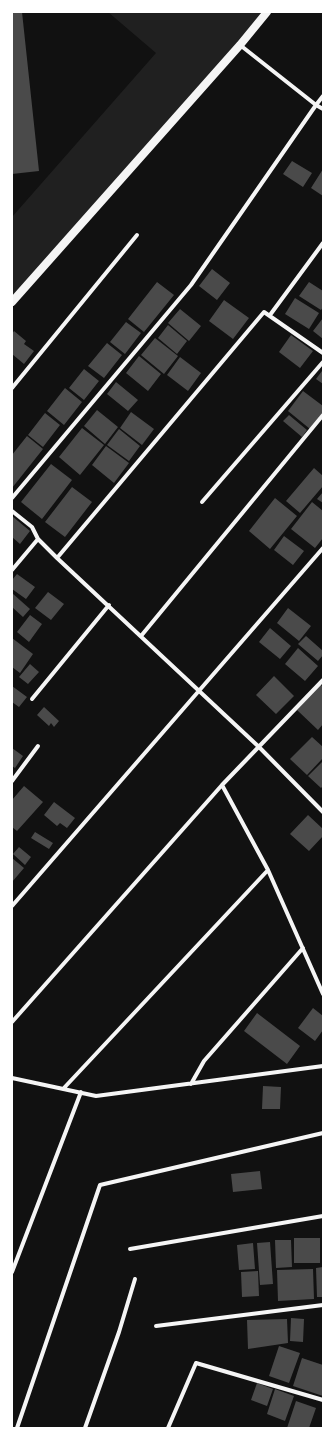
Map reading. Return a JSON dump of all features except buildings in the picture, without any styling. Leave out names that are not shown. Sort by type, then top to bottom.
[{"type":"main road","points":[[12,302],[240,45],[267,12]]},
{"type":"street","points":[[240,45],[323,109]]},
{"type":"street","points":[[12,498],[191,285],[323,96]]},
{"type":"street","points":[[12,388],[137,236]]},
{"type":"street","points":[[270,315],[323,243]]},
{"type":"street","points":[[57,558],[264,312],[323,354]]},
{"type":"street","points":[[202,502],[323,362]]},
{"type":"street","points":[[141,636],[323,415]]},
{"type":"street","points":[[12,511],[32,527],[38,539],[57,558],[109,605],[259,747],[323,812]]},
{"type":"street","points":[[12,570],[38,539]]},
{"type":"street","points":[[12,906],[323,548]]},
{"type":"street","points":[[32,699],[109,605]]},
{"type":"street","points":[[12,1022],[222,785],[323,681]]},
{"type":"street","points":[[12,781],[38,746]]},
{"type":"street","points":[[222,785],[268,870],[323,994]]},
{"type":"street","points":[[63,1089],[268,870]]},
{"type":"street","points":[[191,1084],[204,1062],[303,948]]},
{"type":"street","points":[[12,1078],[96,1096],[323,1066]]},
{"type":"street","points":[[12,1272],[80,1092]]},
{"type":"street","points":[[17,1428],[100,1185],[323,1133]]},
{"type":"street","points":[[130,1249],[323,1216]]},
{"type":"street","points":[[85,1428],[119,1332],[135,1279]]},
{"type":"street","points":[[156,1326],[323,1305]]},
{"type":"street","points":[[168,1428],[196,1363],[323,1400]]},
{"type":"shaded area","points":[[108,12],[262,12],[239,41],[12,305],[12,217],[156,53]]}]
